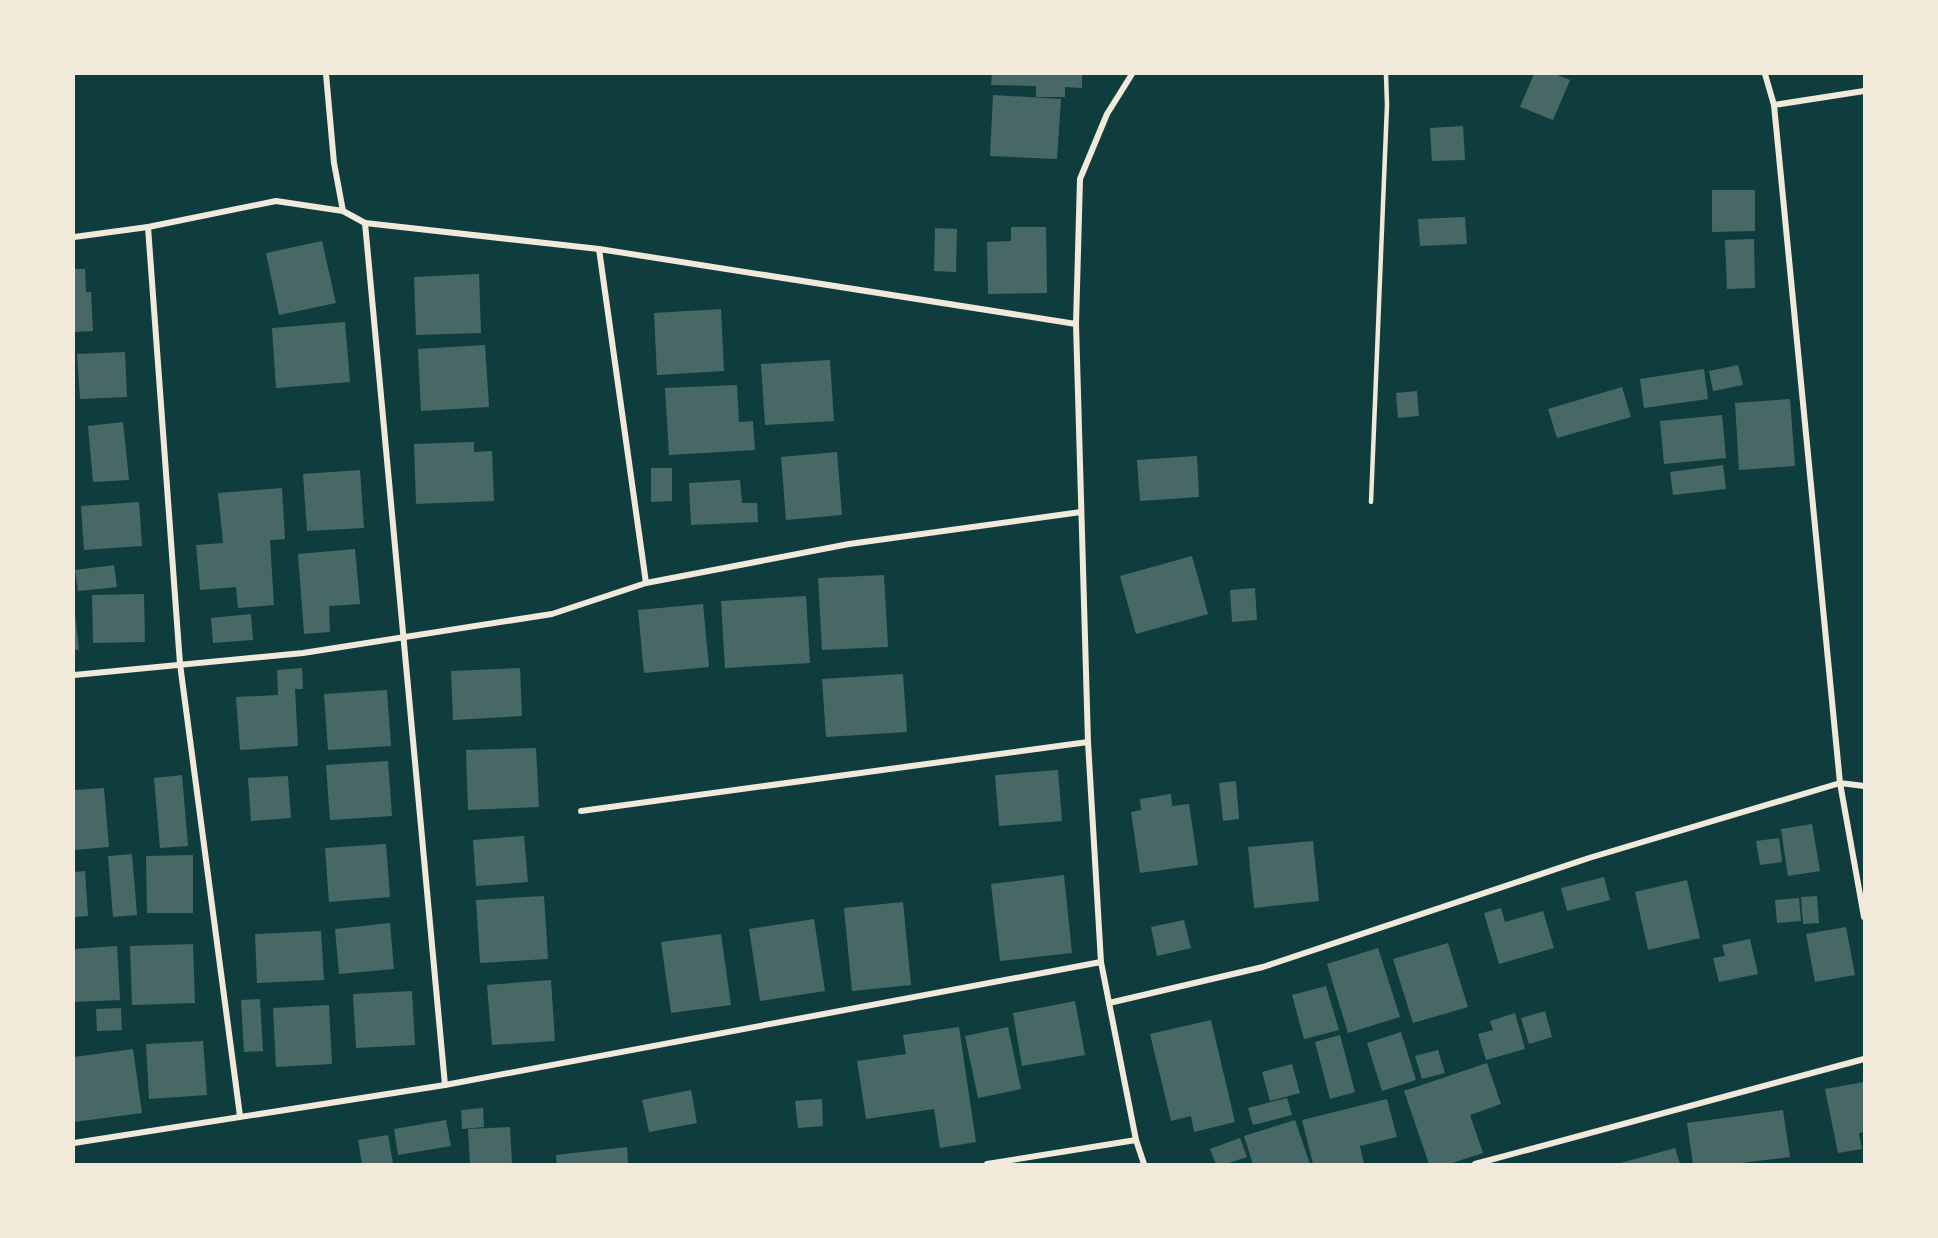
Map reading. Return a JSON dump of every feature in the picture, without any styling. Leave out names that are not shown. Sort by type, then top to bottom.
[{"type":"street","points":[[326,74],[334,163],[343,210]]},
{"type":"street","points":[[1132,74],[1107,114],[1080,179],[1076,324],[1088,742],[1101,962],[1136,1140],[1144,1164]]},
{"type":"street","points":[[1765,74],[1774,105],[1840,783],[1864,917]]},
{"type":"street","points":[[1774,105],[1864,91]]},
{"type":"street","points":[[74,237],[148,228],[276,201],[343,210],[365,223],[599,249],[1076,324]]},
{"type":"street","points":[[365,223],[445,1086]]},
{"type":"street","points":[[148,228],[180,664],[240,1116]]},
{"type":"street","points":[[599,249],[646,583]]},
{"type":"street","points":[[74,675],[303,653],[552,614],[646,583],[849,544],[1081,512]]},
{"type":"street","points":[[580,811],[1088,742]]},
{"type":"street","points":[[1109,1003],[1263,967],[1589,858],[1840,783],[1864,786]]},
{"type":"street","points":[[74,1143],[445,1086],[1101,962]]},
{"type":"street","points":[[1475,1164],[1864,1059]]},
{"type":"street","points":[[987,1164],[1136,1140]]},
{"type":"lane","points":[[1371,502],[1387,105],[1386,74]]},
{"type":"building","points":[[992,74],[1082,74],[1082,88],[1065,87],[1065,97],[1036,97],[1036,86],[991,85]]},
{"type":"building","points":[[1534,74],[1555,74],[1570,80],[1553,120],[1520,107]]},
{"type":"building","points":[[993,95],[1061,99],[1057,159],[990,156]]},
{"type":"building","points":[[1463,126],[1465,160],[1432,161],[1430,128]]},
{"type":"building","points":[[1712,190],[1755,190],[1755,231],[1712,232]]},
{"type":"building","points":[[1465,217],[1467,244],[1420,246],[1418,219]]},
{"type":"building","points":[[1011,227],[1046,227],[1047,293],[988,294],[987,242],[1011,241]]},
{"type":"building","points":[[935,228],[957,229],[956,272],[934,271]]},
{"type":"building","points":[[1754,239],[1755,288],[1727,289],[1725,240]]},
{"type":"building","points":[[322,241],[336,303],[279,315],[266,253]]},
{"type":"building","points":[[74,269],[85,269],[86,292],[91,292],[93,331],[74,332]]},
{"type":"building","points":[[479,274],[481,333],[416,335],[414,277]]},
{"type":"building","points":[[721,309],[724,371],[657,375],[654,313]]},
{"type":"building","points":[[345,322],[350,382],[276,388],[272,328]]},
{"type":"building","points":[[485,345],[489,407],[421,411],[418,349]]},
{"type":"building","points":[[125,352],[127,397],[80,399],[77,354]]},
{"type":"building","points":[[830,360],[834,421],[765,425],[761,364]]},
{"type":"building","points":[[1738,365],[1743,385],[1713,391],[1709,371]]},
{"type":"building","points":[[1704,369],[1708,399],[1644,408],[1640,379]]},
{"type":"building","points":[[737,385],[739,422],[753,421],[755,450],[669,455],[665,388]]},
{"type":"building","points":[[1622,387],[1631,417],[1557,438],[1548,409]]},
{"type":"building","points":[[1417,391],[1419,416],[1398,418],[1396,393]]},
{"type":"building","points":[[1790,399],[1795,466],[1739,470],[1735,403]]},
{"type":"building","points":[[1722,415],[1726,458],[1664,464],[1660,421]]},
{"type":"building","points":[[123,422],[129,480],[93,482],[88,426]]},
{"type":"building","points":[[474,442],[474,452],[492,451],[494,501],[416,504],[414,444]]},
{"type":"building","points":[[837,452],[842,515],[786,520],[781,457]]},
{"type":"building","points":[[1197,456],[1199,497],[1140,501],[1137,460]]},
{"type":"building","points":[[1723,465],[1726,489],[1673,495],[1670,472]]},
{"type":"building","points":[[651,468],[672,468],[672,501],[651,502]]},
{"type":"building","points":[[360,470],[364,528],[307,531],[303,474]]},
{"type":"building","points":[[740,480],[742,503],[757,503],[758,522],[691,525],[689,483]]},
{"type":"building","points":[[282,488],[285,539],[270,540],[274,605],[238,608],[236,587],[200,590],[196,545],[223,543],[218,493]]},
{"type":"building","points":[[139,502],[142,546],[84,550],[81,506]]},
{"type":"building","points":[[355,549],[360,604],[329,606],[330,632],[304,634],[298,554]]},
{"type":"building","points":[[1192,556],[1208,614],[1136,634],[1120,576]]},
{"type":"building","points":[[114,565],[117,587],[78,591],[75,570]]},
{"type":"building","points":[[884,575],[888,647],[822,650],[818,578]]},
{"type":"building","points":[[1255,588],[1257,620],[1232,622],[1230,590]]},
{"type":"building","points":[[144,594],[145,642],[93,643],[92,595]]},
{"type":"building","points":[[806,596],[810,663],[725,668],[721,601]]},
{"type":"building","points":[[703,604],[709,667],[644,673],[638,610]]},
{"type":"building","points":[[74,605],[79,650],[74,650]]},
{"type":"building","points":[[251,614],[253,640],[213,643],[211,618]]},
{"type":"building","points":[[302,668],[303,689],[295,689],[298,746],[240,750],[236,697],[278,695],[277,670]]},
{"type":"building","points":[[520,668],[522,716],[453,720],[451,671]]},
{"type":"building","points":[[903,674],[907,732],[826,737],[822,679]]},
{"type":"building","points":[[387,690],[391,746],[328,750],[324,694]]},
{"type":"building","points":[[536,748],[539,807],[468,810],[466,750]]},
{"type":"building","points":[[388,761],[392,816],[330,820],[326,765]]},
{"type":"building","points":[[1058,770],[1062,821],[999,826],[995,775]]},
{"type":"building","points":[[182,775],[188,846],[160,848],[154,778]]},
{"type":"building","points":[[288,776],[291,818],[251,821],[248,778]]},
{"type":"building","points":[[1236,781],[1239,819],[1223,821],[1219,783]]},
{"type":"building","points":[[104,788],[109,847],[74,850],[74,790]]},
{"type":"building","points":[[1171,794],[1172,806],[1189,804],[1198,865],[1140,873],[1131,812],[1141,810],[1140,799]]},
{"type":"building","points":[[1812,824],[1820,871],[1788,876],[1781,829]]},
{"type":"building","points":[[524,836],[528,882],[476,886],[473,840]]},
{"type":"building","points":[[1779,838],[1782,862],[1760,865],[1756,841]]},
{"type":"building","points":[[1313,841],[1319,901],[1254,908],[1248,847]]},
{"type":"building","points":[[386,844],[390,897],[329,902],[325,848]]},
{"type":"building","points":[[132,854],[137,915],[113,917],[108,856]]},
{"type":"building","points":[[193,855],[193,913],[147,913],[146,856]]},
{"type":"building","points":[[85,871],[88,916],[74,917],[74,872]]},
{"type":"building","points":[[1064,875],[1072,953],[1000,961],[991,884]]},
{"type":"building","points":[[1604,877],[1610,900],[1567,911],[1561,888]]},
{"type":"building","points":[[1687,880],[1700,938],[1648,950],[1635,892]]},
{"type":"building","points":[[544,896],[548,959],[480,963],[476,900]]},
{"type":"building","points":[[1817,896],[1819,923],[1803,924],[1801,897]]},
{"type":"building","points":[[1799,898],[1801,921],[1777,923],[1775,900]]},
{"type":"building","points":[[903,902],[911,985],[852,991],[844,908]]},
{"type":"building","points":[[1501,908],[1505,922],[1543,911],[1554,948],[1499,964],[1484,913]]},
{"type":"building","points":[[814,919],[825,991],[760,1001],[749,929]]},
{"type":"building","points":[[1184,920],[1191,948],[1157,956],[1151,927]]},
{"type":"building","points":[[390,923],[394,969],[339,974],[335,929]]},
{"type":"building","points":[[1846,927],[1855,975],[1815,982],[1806,934]]},
{"type":"building","points":[[321,931],[324,980],[257,983],[255,934]]},
{"type":"building","points":[[721,934],[731,1005],[671,1013],[661,942]]},
{"type":"building","points":[[1750,939],[1758,974],[1719,982],[1713,958],[1725,956],[1722,945]]},
{"type":"building","points":[[1448,943],[1468,1007],[1413,1023],[1393,959]]},
{"type":"building","points":[[193,944],[195,1003],[132,1005],[130,946]]},
{"type":"building","points":[[117,946],[120,1000],[74,1002],[74,949]]},
{"type":"building","points":[[1378,948],[1400,1017],[1348,1033],[1327,964]]},
{"type":"building","points":[[551,980],[555,1041],[492,1045],[487,985]]},
{"type":"building","points":[[1326,986],[1339,1030],[1304,1039],[1292,995]]},
{"type":"building","points":[[412,991],[415,1045],[356,1048],[353,994]]},
{"type":"building","points":[[260,999],[263,1051],[244,1052],[241,1000]]},
{"type":"building","points":[[1075,1001],[1085,1055],[1022,1066],[1013,1013]]},
{"type":"building","points":[[329,1005],[332,1064],[276,1067],[273,1008]]},
{"type":"building","points":[[121,1008],[122,1030],[97,1031],[96,1009]]},
{"type":"building","points":[[1545,1011],[1552,1037],[1529,1044],[1521,1018]]},
{"type":"building","points":[[1515,1013],[1525,1049],[1486,1060],[1478,1034],[1493,1030],[1490,1021]]},
{"type":"building","points":[[1211,1020],[1235,1122],[1194,1132],[1191,1116],[1171,1121],[1150,1034]]},
{"type":"building","points":[[959,1027],[976,1142],[940,1148],[934,1109],[866,1119],[857,1061],[906,1054],[903,1035]]},
{"type":"building","points":[[1008,1027],[1021,1089],[978,1098],[965,1036]]},
{"type":"building","points":[[1401,1032],[1416,1080],[1382,1091],[1367,1043]]},
{"type":"building","points":[[1340,1035],[1355,1092],[1330,1099],[1315,1042]]},
{"type":"building","points":[[203,1041],[207,1095],[149,1099],[146,1044]]},
{"type":"building","points":[[133,1049],[142,1113],[74,1122],[74,1057]]},
{"type":"building","points":[[1438,1050],[1445,1073],[1422,1079],[1415,1056]]},
{"type":"building","points":[[1487,1063],[1501,1104],[1470,1115],[1483,1153],[1449,1164],[1429,1164],[1404,1091]]},
{"type":"building","points":[[1292,1064],[1300,1093],[1270,1101],[1262,1072]]},
{"type":"building","points":[[1864,1082],[1864,1132],[1859,1133],[1862,1149],[1838,1153],[1825,1089]]},
{"type":"building","points":[[691,1090],[697,1123],[649,1132],[642,1100]]},
{"type":"building","points":[[1287,1098],[1292,1115],[1253,1125],[1248,1108]]},
{"type":"building","points":[[822,1099],[823,1126],[798,1128],[795,1101]]},
{"type":"building","points":[[1387,1099],[1397,1137],[1360,1146],[1364,1164],[1313,1164],[1302,1120]]},
{"type":"building","points":[[483,1108],[484,1127],[462,1129],[461,1110]]},
{"type":"building","points":[[1783,1110],[1790,1157],[1732,1164],[1693,1164],[1687,1123]]},
{"type":"building","points":[[446,1120],[451,1146],[398,1155],[394,1129]]},
{"type":"building","points":[[1295,1120],[1310,1164],[1253,1164],[1244,1136]]},
{"type":"building","points":[[510,1127],[512,1164],[470,1164],[468,1129]]},
{"type":"building","points":[[388,1135],[393,1164],[362,1164],[358,1140]]},
{"type":"building","points":[[1240,1138],[1247,1157],[1226,1164],[1216,1164],[1210,1149]]},
{"type":"building","points":[[627,1147],[628,1164],[557,1164],[556,1155]]},
{"type":"building","points":[[1675,1148],[1680,1164],[1617,1164]]}]
